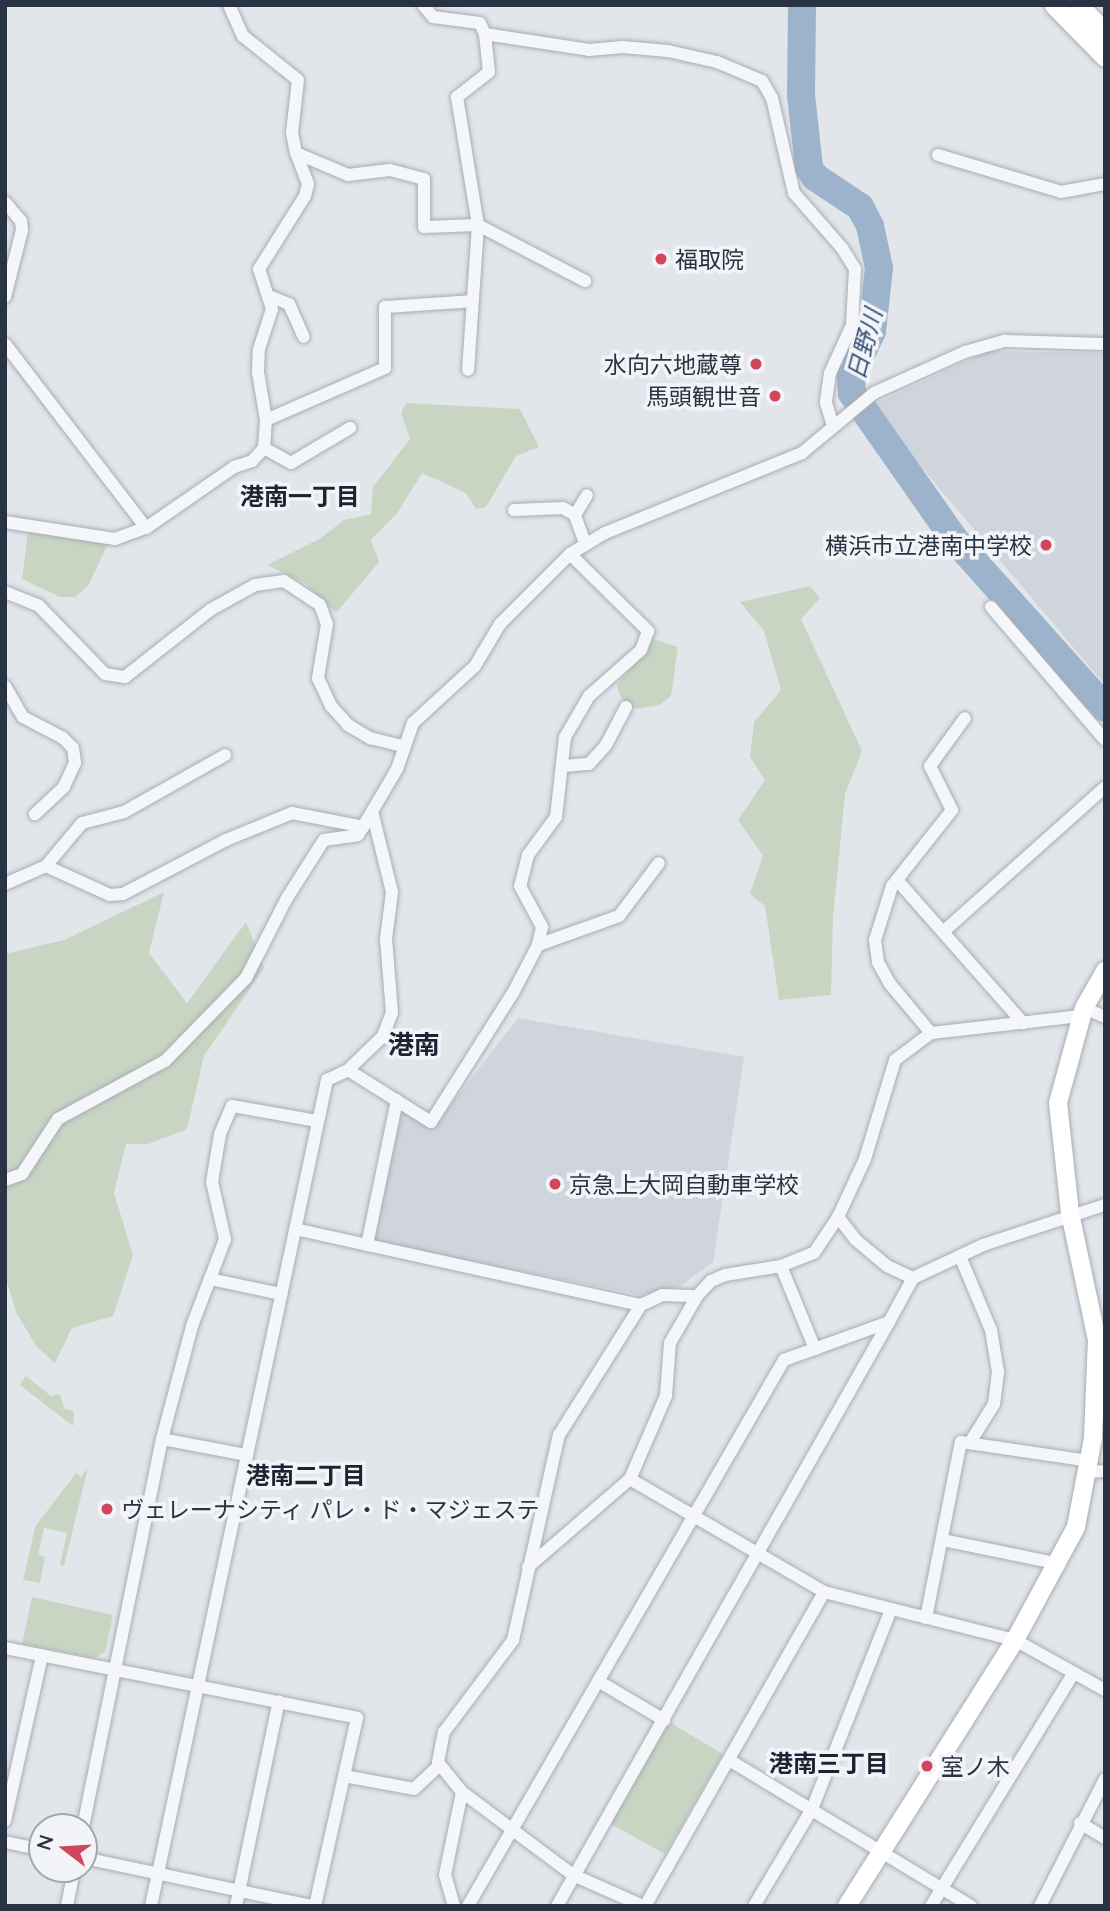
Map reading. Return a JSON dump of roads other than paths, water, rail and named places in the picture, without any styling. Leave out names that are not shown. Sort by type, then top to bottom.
[{"type":"main road","points":[[1054,5],[1105,57]]},
{"type":"main road","points":[[1079,5],[1105,33]]},
{"type":"street","points":[[5,522],[115,539],[146,527],[234,467],[252,461],[264,448],[266,420],[258,372],[260,349],[272,318],[269,296],[259,269],[308,184],[296,153],[292,133],[298,80],[243,36],[229,5]]},
{"type":"street","points":[[423,5],[433,17],[480,23],[485,34],[489,72],[457,97],[478,226],[468,370]]},
{"type":"street","points":[[485,34],[589,50],[668,51],[716,62],[762,81],[772,98],[794,193],[842,248],[855,269],[852,325],[830,373],[826,403],[836,423]]},
{"type":"street","points":[[296,153],[348,175],[390,170],[424,179],[424,227],[478,226],[585,281]]},
{"type":"street","points":[[938,155],[1060,191],[1105,184]]},
{"type":"street","points":[[5,202],[21,221],[22,230],[5,297]]},
{"type":"street","points":[[269,296],[289,304],[304,337]]},
{"type":"street","points":[[266,420],[385,368],[385,307],[472,301]]},
{"type":"street","points":[[5,1180],[22,1174],[58,1119],[165,1061],[246,978],[287,898],[324,839],[358,835],[365,827],[397,769],[413,723],[475,666],[500,624],[570,554],[585,543],[760,467],[802,453],[865,400],[965,352],[1004,341],[1105,344]]},
{"type":"street","points":[[5,344],[146,527]]},
{"type":"street","points":[[264,448],[291,463],[349,428]]},
{"type":"street","points":[[575,515],[587,495]]},
{"type":"street","points":[[514,510],[564,508],[575,515],[585,543]]},
{"type":"street","points":[[348,1070],[431,1122],[513,993],[538,945],[542,927],[520,886],[527,855],[556,817],[564,766],[565,737],[589,696],[641,650],[648,631],[570,554]]},
{"type":"street","points":[[5,592],[38,605],[106,674],[125,677],[211,610],[255,584],[284,581],[320,605],[327,624],[318,678],[331,706],[348,725],[370,738],[403,746]]},
{"type":"street","points":[[991,607],[1105,740]]},
{"type":"street","points":[[5,686],[10,706],[23,718],[63,738],[73,748],[75,763],[64,787],[35,814]]},
{"type":"street","points":[[564,766],[589,764],[606,745],[626,707]]},
{"type":"street","points":[[931,1033],[878,962],[875,940],[897,880],[952,810],[929,766],[965,718]]},
{"type":"street","points":[[5,884],[46,866],[82,823],[124,812],[225,755]]},
{"type":"street","points":[[943,932],[1105,787]]},
{"type":"street","points":[[46,866],[110,895],[123,894],[226,840],[292,813],[365,827]]},
{"type":"street","points":[[151,1906],[327,1080],[348,1070],[383,1036],[392,1013],[386,939],[392,891],[373,814]]},
{"type":"street","points":[[538,945],[619,916],[659,863]]},
{"type":"street","points":[[897,880],[1023,1023]]},
{"type":"street","points":[[848,1906],[1060,1564],[1076,1527],[1094,1468],[1099,1381],[1097,1340],[1070,1213],[1058,1103],[1082,1012],[1105,971]]},
{"type":"street","points":[[528,1567],[630,1479],[666,1396],[670,1343],[697,1296],[711,1281],[725,1275],[781,1266],[814,1253],[838,1217],[864,1159],[895,1060],[931,1033],[1023,1023],[1082,1012],[1105,1017]]},
{"type":"street","points":[[367,1245],[397,1100]]},
{"type":"street","points":[[86,1813],[162,1439],[225,1238],[212,1182],[220,1134],[232,1106],[317,1121]]},
{"type":"street","points":[[557,1906],[913,1278],[960,1255],[1070,1213],[1105,1205]]},
{"type":"street","points":[[838,1217],[856,1240],[887,1266],[913,1278]]},
{"type":"street","points":[[295,1229],[641,1305]]},
{"type":"street","points":[[960,1255],[990,1330],[998,1372],[994,1404],[971,1441]]},
{"type":"street","points":[[781,1266],[815,1349]]},
{"type":"street","points":[[210,1279],[281,1294]]},
{"type":"street","points":[[344,1776],[414,1789],[440,1765],[443,1732],[513,1640],[559,1435],[641,1305],[662,1295],[697,1296]]},
{"type":"street","points":[[468,1906],[784,1360],[889,1322]]},
{"type":"street","points":[[162,1439],[247,1455]]},
{"type":"street","points":[[926,1618],[952,1502],[953,1467],[961,1442],[971,1441],[1094,1468]]},
{"type":"street","points":[[630,1479],[824,1592],[1015,1640],[1105,1690]]},
{"type":"street","points":[[943,1540],[1060,1564]]},
{"type":"street","points":[[440,1765],[462,1792],[573,1875],[649,1904],[824,1592]]},
{"type":"street","points":[[754,1906],[812,1809],[891,1609]]},
{"type":"street","points":[[5,1647],[197,1688],[279,1701],[357,1718],[313,1906],[98,1861]]},
{"type":"street","points":[[5,1821],[42,1655]]},
{"type":"street","points":[[930,1906],[1074,1673]]},
{"type":"street","points":[[598,1681],[664,1720]]},
{"type":"street","points":[[236,1906],[279,1701]]},
{"type":"street","points":[[729,1760],[971,1906]]},
{"type":"street","points":[[1041,1906],[1080,1823],[1103,1786]]},
{"type":"street","points":[[454,1906],[445,1875],[462,1792]]},
{"type":"street","points":[[1080,1823],[1105,1838]]},
{"type":"street","points":[[5,1842],[28,1847]]},
{"type":"street","points":[[66,1906],[71,1883]]},
{"type":"waterway","name":"日野川","points":[[802,5],[801,95],[809,168],[815,177],[860,207],[870,226],[879,268],[872,331],[851,376],[852,393],[955,540],[1105,708]]},
{"type":"place","name":"福取院","points":[[661,259]]},
{"type":"place","name":"水向六地蔵尊","points":[[756,364]]},
{"type":"place","name":"馬頭観世音","points":[[775,396]]},
{"type":"place","name":"横浜市立港南中学校","points":[[1046,545]]},
{"type":"place","name":"京急上大岡自動車学校","points":[[555,1184]]},
{"type":"place","name":"ヴェレーナシティ パレ・ド・マジェステ","points":[[107,1509]]},
{"type":"place","name":"室ノ木","points":[[927,1766]]},
{"type":"district","name":"港南一丁目","points":[[300,496]]},
{"type":"district","name":"港南","points":[[414,1045]]},
{"type":"district","name":"港南二丁目","points":[[306,1475]]},
{"type":"district","name":"港南三丁目","points":[[829,1763]]}]
